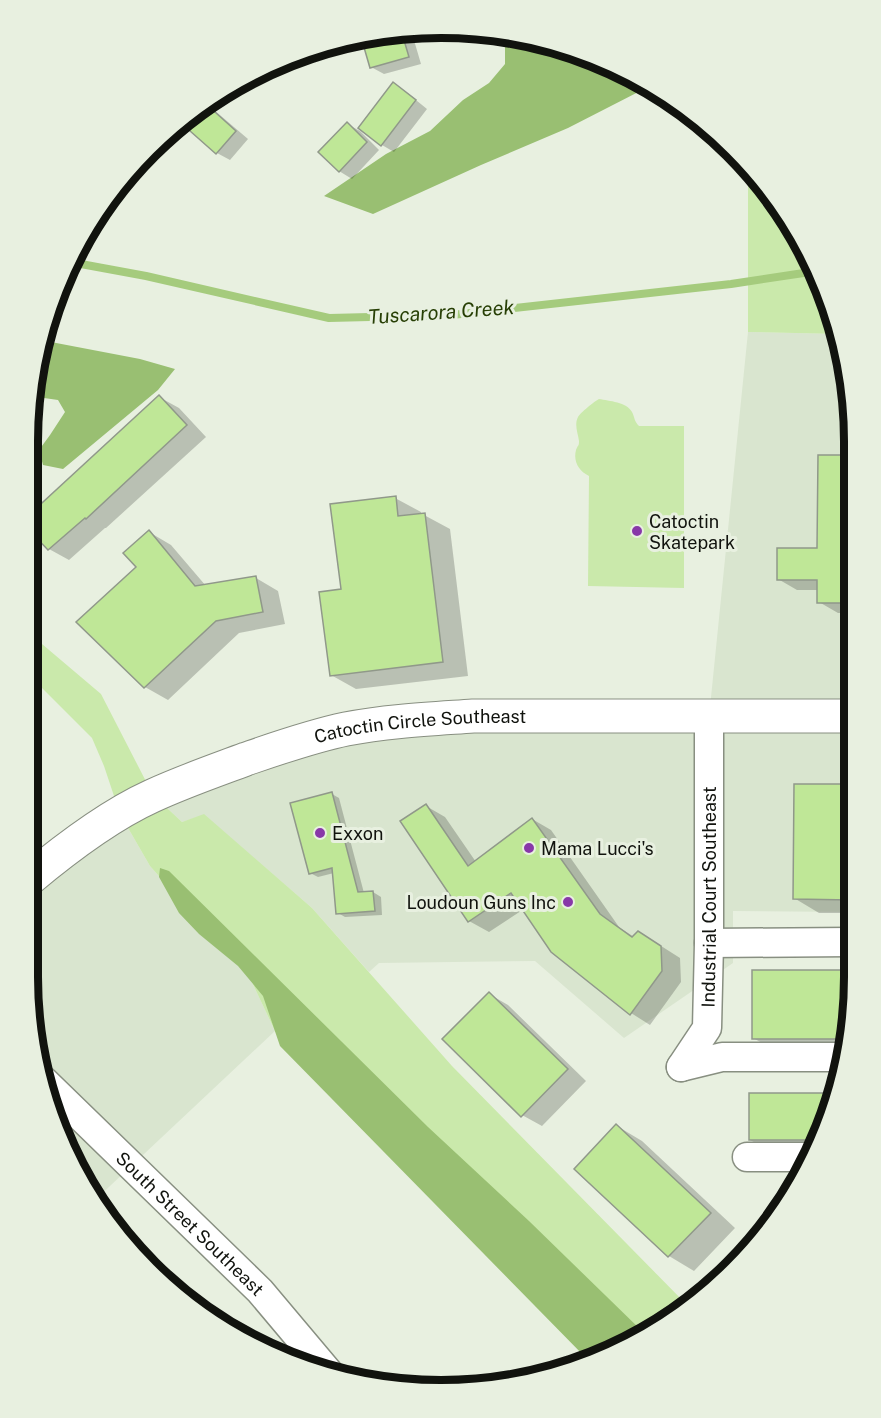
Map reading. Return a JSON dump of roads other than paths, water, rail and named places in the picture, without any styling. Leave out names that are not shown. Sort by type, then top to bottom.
[{"type":"main road","name":"Catoctin Circle Southeast","points":[[38,872],[61,852],[153,795],[280,747],[345,729],[413,720],[473,716],[844,716]]},
{"type":"street","name":"Industrial Court Southeast","points":[[709,717],[707,1028],[681,1067],[723,1057],[836,1057]]},
{"type":"street","points":[[709,943],[844,942]]},
{"type":"street","name":"South Street Southeast","points":[[54,1090],[260,1291],[321,1362]]},
{"type":"street","points":[[747,1157],[802,1156]]},
{"type":"waterway","name":"Tuscarora Creek","points":[[78,264],[146,276],[329,318],[452,315],[731,284],[807,273]]},
{"type":"place","name":"Catoctin Skatepark","points":[[637,531]]},
{"type":"place","name":"Exxon","points":[[320,833]]},
{"type":"place","name":"Mama Lucci's","points":[[529,848]]},
{"type":"place","name":"Loudoun Guns Inc","points":[[568,902]]}]
